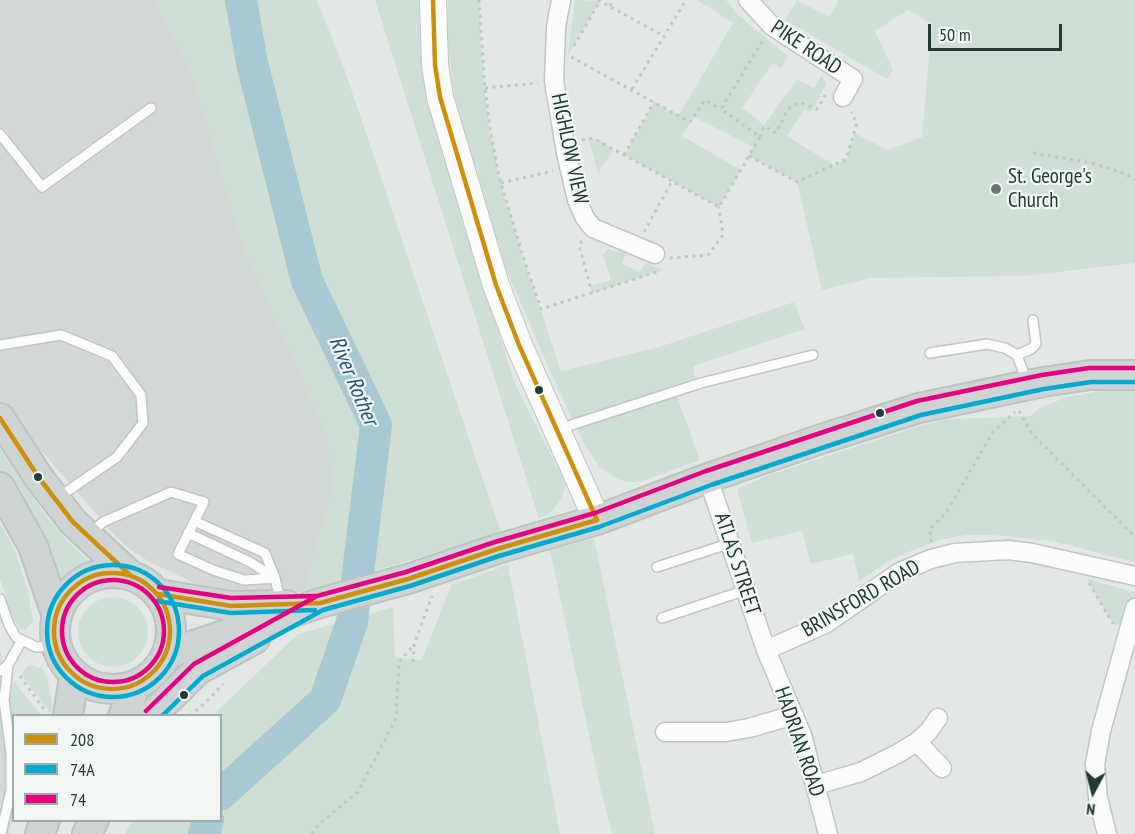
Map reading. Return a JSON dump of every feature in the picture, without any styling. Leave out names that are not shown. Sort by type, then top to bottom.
[{"type":"main road","points":[[433,0],[435,65],[449,132],[496,285],[519,345],[597,520]]},
{"type":"main road","points":[[167,654],[327,601],[390,584],[597,520],[708,478],[919,408],[1028,384],[1090,375],[1135,375]]},
{"type":"main road","points":[[0,418],[56,500],[87,537],[130,575],[148,584],[158,594],[168,612],[172,626],[167,654],[156,671],[136,685],[116,690],[104,690],[84,683],[74,676],[61,660],[56,646],[54,625],[56,614],[66,596],[82,581],[101,574],[130,575]]},
{"type":"main road","points":[[0,487],[33,546],[56,614]]},
{"type":"main road","points":[[158,594],[231,606],[282,606],[327,601]]},
{"type":"main road","points":[[153,714],[198,670],[327,601]]},
{"type":"main road","points":[[68,714],[74,676]]},
{"type":"main road","points":[[124,714],[136,685]]},
{"type":"street","name":"HIGHLOW VIEW","points":[[561,0],[561,52],[554,81],[564,143],[577,200],[585,218],[593,228],[636,247],[662,263]]},
{"type":"street","name":"PIKE ROAD","points":[[748,0],[772,26],[853,79],[843,96]]},
{"type":"street","name":"ATLAS STREET","points":[[708,478],[766,650]]},
{"type":"street","name":"BRINSFORD ROAD","points":[[766,650],[825,624],[900,572],[931,559],[955,553],[1008,550],[1032,553],[1135,576]]},
{"type":"street","points":[[1107,834],[1098,798],[1095,764],[1101,731],[1135,608]]},
{"type":"street","name":"HADRIAN ROAD","points":[[766,650],[794,715],[816,785],[828,834]]},
{"type":"street","points":[[666,732],[726,732],[794,715]]},
{"type":"street","points":[[816,785],[861,772],[917,742],[938,718]]},
{"type":"street","points":[[917,742],[942,768]]},
{"type":"lane","points":[[0,134],[42,187],[151,108]]},
{"type":"lane","points":[[1017,355],[1031,349],[1036,344],[1033,320]]},
{"type":"lane","points":[[0,345],[61,335],[112,356],[141,395],[143,423],[117,457],[56,500]]},
{"type":"lane","points":[[930,353],[987,344],[1005,348],[1017,355],[1028,384]]},
{"type":"lane","points":[[557,429],[701,383],[813,355]]},
{"type":"lane","points":[[87,537],[103,522],[171,492],[204,502],[178,554],[213,570],[244,580],[275,578]]},
{"type":"lane","points":[[194,521],[265,553],[275,578],[282,606]]},
{"type":"lane","points":[[188,533],[250,562],[275,578]]},
{"type":"lane","points":[[657,567],[731,543]]},
{"type":"lane","points":[[663,618],[746,590]]},
{"type":"lane","points":[[0,599],[16,637],[36,647],[56,646]]},
{"type":"lane","points":[[1,834],[11,789],[11,754],[4,700],[4,668],[22,640]]},
{"type":"path","points":[[479,0],[484,88],[501,183],[541,309],[592,293],[662,263],[708,255],[723,235],[719,207],[764,126],[776,133],[787,111],[793,105],[801,103],[817,109],[826,94],[843,96],[857,123],[846,159],[797,182],[749,156]]},
{"type":"path","points":[[610,6],[613,0]]},
{"type":"path","points":[[633,89],[686,0]]},
{"type":"path","points":[[664,36],[599,1],[561,52],[633,89],[690,122],[705,100],[760,136]]},
{"type":"path","points":[[721,109],[772,26]]},
{"type":"path","points":[[484,88],[554,81]]},
{"type":"path","points":[[624,155],[654,102]]},
{"type":"path","points":[[564,143],[593,138],[719,207]]},
{"type":"path","points":[[1033,153],[1092,163],[1123,173],[1135,180]]},
{"type":"path","points":[[501,183],[569,168]]},
{"type":"path","points":[[636,247],[672,181]]},
{"type":"path","points":[[592,293],[579,245],[593,228]]},
{"type":"path","points":[[662,263],[675,259]]},
{"type":"path","points":[[931,559],[930,529],[946,513],[993,432],[1018,409],[1032,434],[1135,537]]},
{"type":"path","points":[[1078,563],[1125,644]]},
{"type":"path","points":[[413,662],[414,645],[444,567]]},
{"type":"path","points":[[312,834],[319,824],[358,792],[396,718],[399,662],[414,645]]},
{"type":"path","points":[[4,668],[22,679],[48,714]]},
{"type":"shaded area","points":[[0,0],[154,0],[194,77],[242,241],[328,435],[334,486],[305,592],[213,592],[148,561],[128,548],[108,528],[0,403]]},
{"type":"shaded area","points":[[0,650],[15,714],[12,714],[12,820],[9,834],[0,834]]},
{"type":"green space","points":[[154,0],[317,0],[345,71],[501,533],[305,592],[334,486],[328,435],[242,241],[194,77]]},
{"type":"green space","points":[[375,0],[422,0],[423,38],[435,129],[515,384],[566,484],[561,500],[551,512],[539,519]]},
{"type":"green space","points":[[448,0],[479,0],[484,88],[499,177],[561,371],[656,348],[794,302],[805,329],[693,366],[695,378],[673,385],[700,460],[640,482],[628,482],[600,468],[583,442],[496,246],[454,98],[447,31]]},
{"type":"green space","points":[[575,0],[600,1],[568,55],[573,15]]},
{"type":"green space","points":[[697,0],[726,0],[737,14],[788,56],[781,69],[773,63],[742,108],[764,125],[797,79],[814,88],[822,75],[826,85],[811,112],[804,110],[787,136],[834,165],[846,159],[854,133],[888,150],[922,137],[932,24],[908,10],[875,31],[893,70],[887,79],[785,20],[797,0],[829,17],[839,0],[1135,0],[1135,263],[1023,276],[870,278],[822,290],[797,182],[749,156],[753,147],[694,117],[682,136],[741,170],[719,207],[624,155],[654,102],[679,115],[733,23]]},
{"type":"green space","points":[[593,138],[614,149],[598,173],[589,139]]},
{"type":"green space","points":[[607,249],[626,252],[622,263],[639,272],[646,263],[663,270],[592,293],[590,286],[611,280],[603,255]]},
{"type":"green space","points":[[1099,391],[1135,391],[1135,562],[1052,541],[992,535],[966,535],[940,540],[911,551],[891,560],[859,581],[853,554],[811,564],[802,531],[752,543],[737,489],[769,475],[923,425],[950,419],[1031,416],[1038,409],[1064,398]]},
{"type":"green space","points":[[0,448],[43,512],[65,539],[91,563],[70,571],[60,582],[0,475]]},
{"type":"green space","points":[[0,523],[14,548],[29,595],[33,621],[25,630],[19,628],[12,615],[0,579]]},
{"type":"green space","points":[[594,538],[655,834],[612,834],[550,550]]},
{"type":"green space","points":[[508,565],[560,834],[125,834],[131,822],[222,822],[222,714],[214,714],[298,634],[393,607],[395,657],[422,660],[451,585]]},
{"type":"green space","points":[[1087,579],[1135,592],[1135,629],[1113,624]]},
{"type":"green space","points":[[106,597],[120,597],[133,603],[142,612],[148,625],[146,645],[138,657],[120,667],[106,667],[93,661],[84,652],[78,639],[78,625],[84,612],[93,603]]},
{"type":"green space","points":[[31,665],[41,668],[47,676],[52,704],[51,714],[21,674]]},
{"type":"green space","points":[[13,680],[40,714],[15,714],[10,693]]},
{"type":"waterway","name":"River Rother","points":[[222,793],[325,700],[352,622],[376,425],[307,281],[252,63],[241,0]]},
{"type":"waterway","name":"River Rother","points":[[204,834],[207,822]]},
{"type":"transit line","name":"208","points":[[433,0],[435,65],[440,97],[496,285],[519,345],[597,520]]},
{"type":"transit line","name":"74","points":[[146,711],[194,664],[317,596],[406,572],[495,542],[595,513],[706,471],[917,401],[1042,375],[1089,368],[1135,368]]},
{"type":"transit line","name":"74A","points":[[164,714],[203,676],[323,610],[410,586],[499,556],[599,527],[711,485],[921,415],[1044,389],[1091,382],[1135,382]]},
{"type":"transit line","name":"208","points":[[0,418],[39,478],[73,522],[130,575]]},
{"type":"transit line","name":"208","points":[[158,594],[231,606],[320,603],[408,579],[497,549],[597,520]]},
{"type":"transit line","name":"74A","points":[[113,565],[138,570],[150,576],[168,594],[174,606],[179,631],[174,656],[168,668],[150,686],[138,692],[113,697],[88,692],[76,686],[58,668],[52,656],[47,631],[52,606],[58,594],[76,576],[88,570],[113,565]]},
{"type":"transit line","name":"208","points":[[112,573],[134,577],[153,590],[166,609],[170,631],[166,653],[153,672],[134,685],[112,689],[90,685],[71,672],[58,653],[54,631],[58,609],[71,590],[90,577],[112,573]]},
{"type":"transit line","name":"74","points":[[113,580],[132,584],[149,595],[160,612],[164,631],[160,650],[149,667],[132,678],[113,682],[94,678],[77,667],[66,650],[62,631],[66,612],[77,595],[94,584],[113,580]]},
{"type":"transit line","name":"74","points":[[159,587],[231,598],[315,596]]},
{"type":"transit line","name":"74A","points":[[157,601],[231,613],[315,610]]},
{"type":"place","name":"St. George's Church","points":[[996,189]]}]
